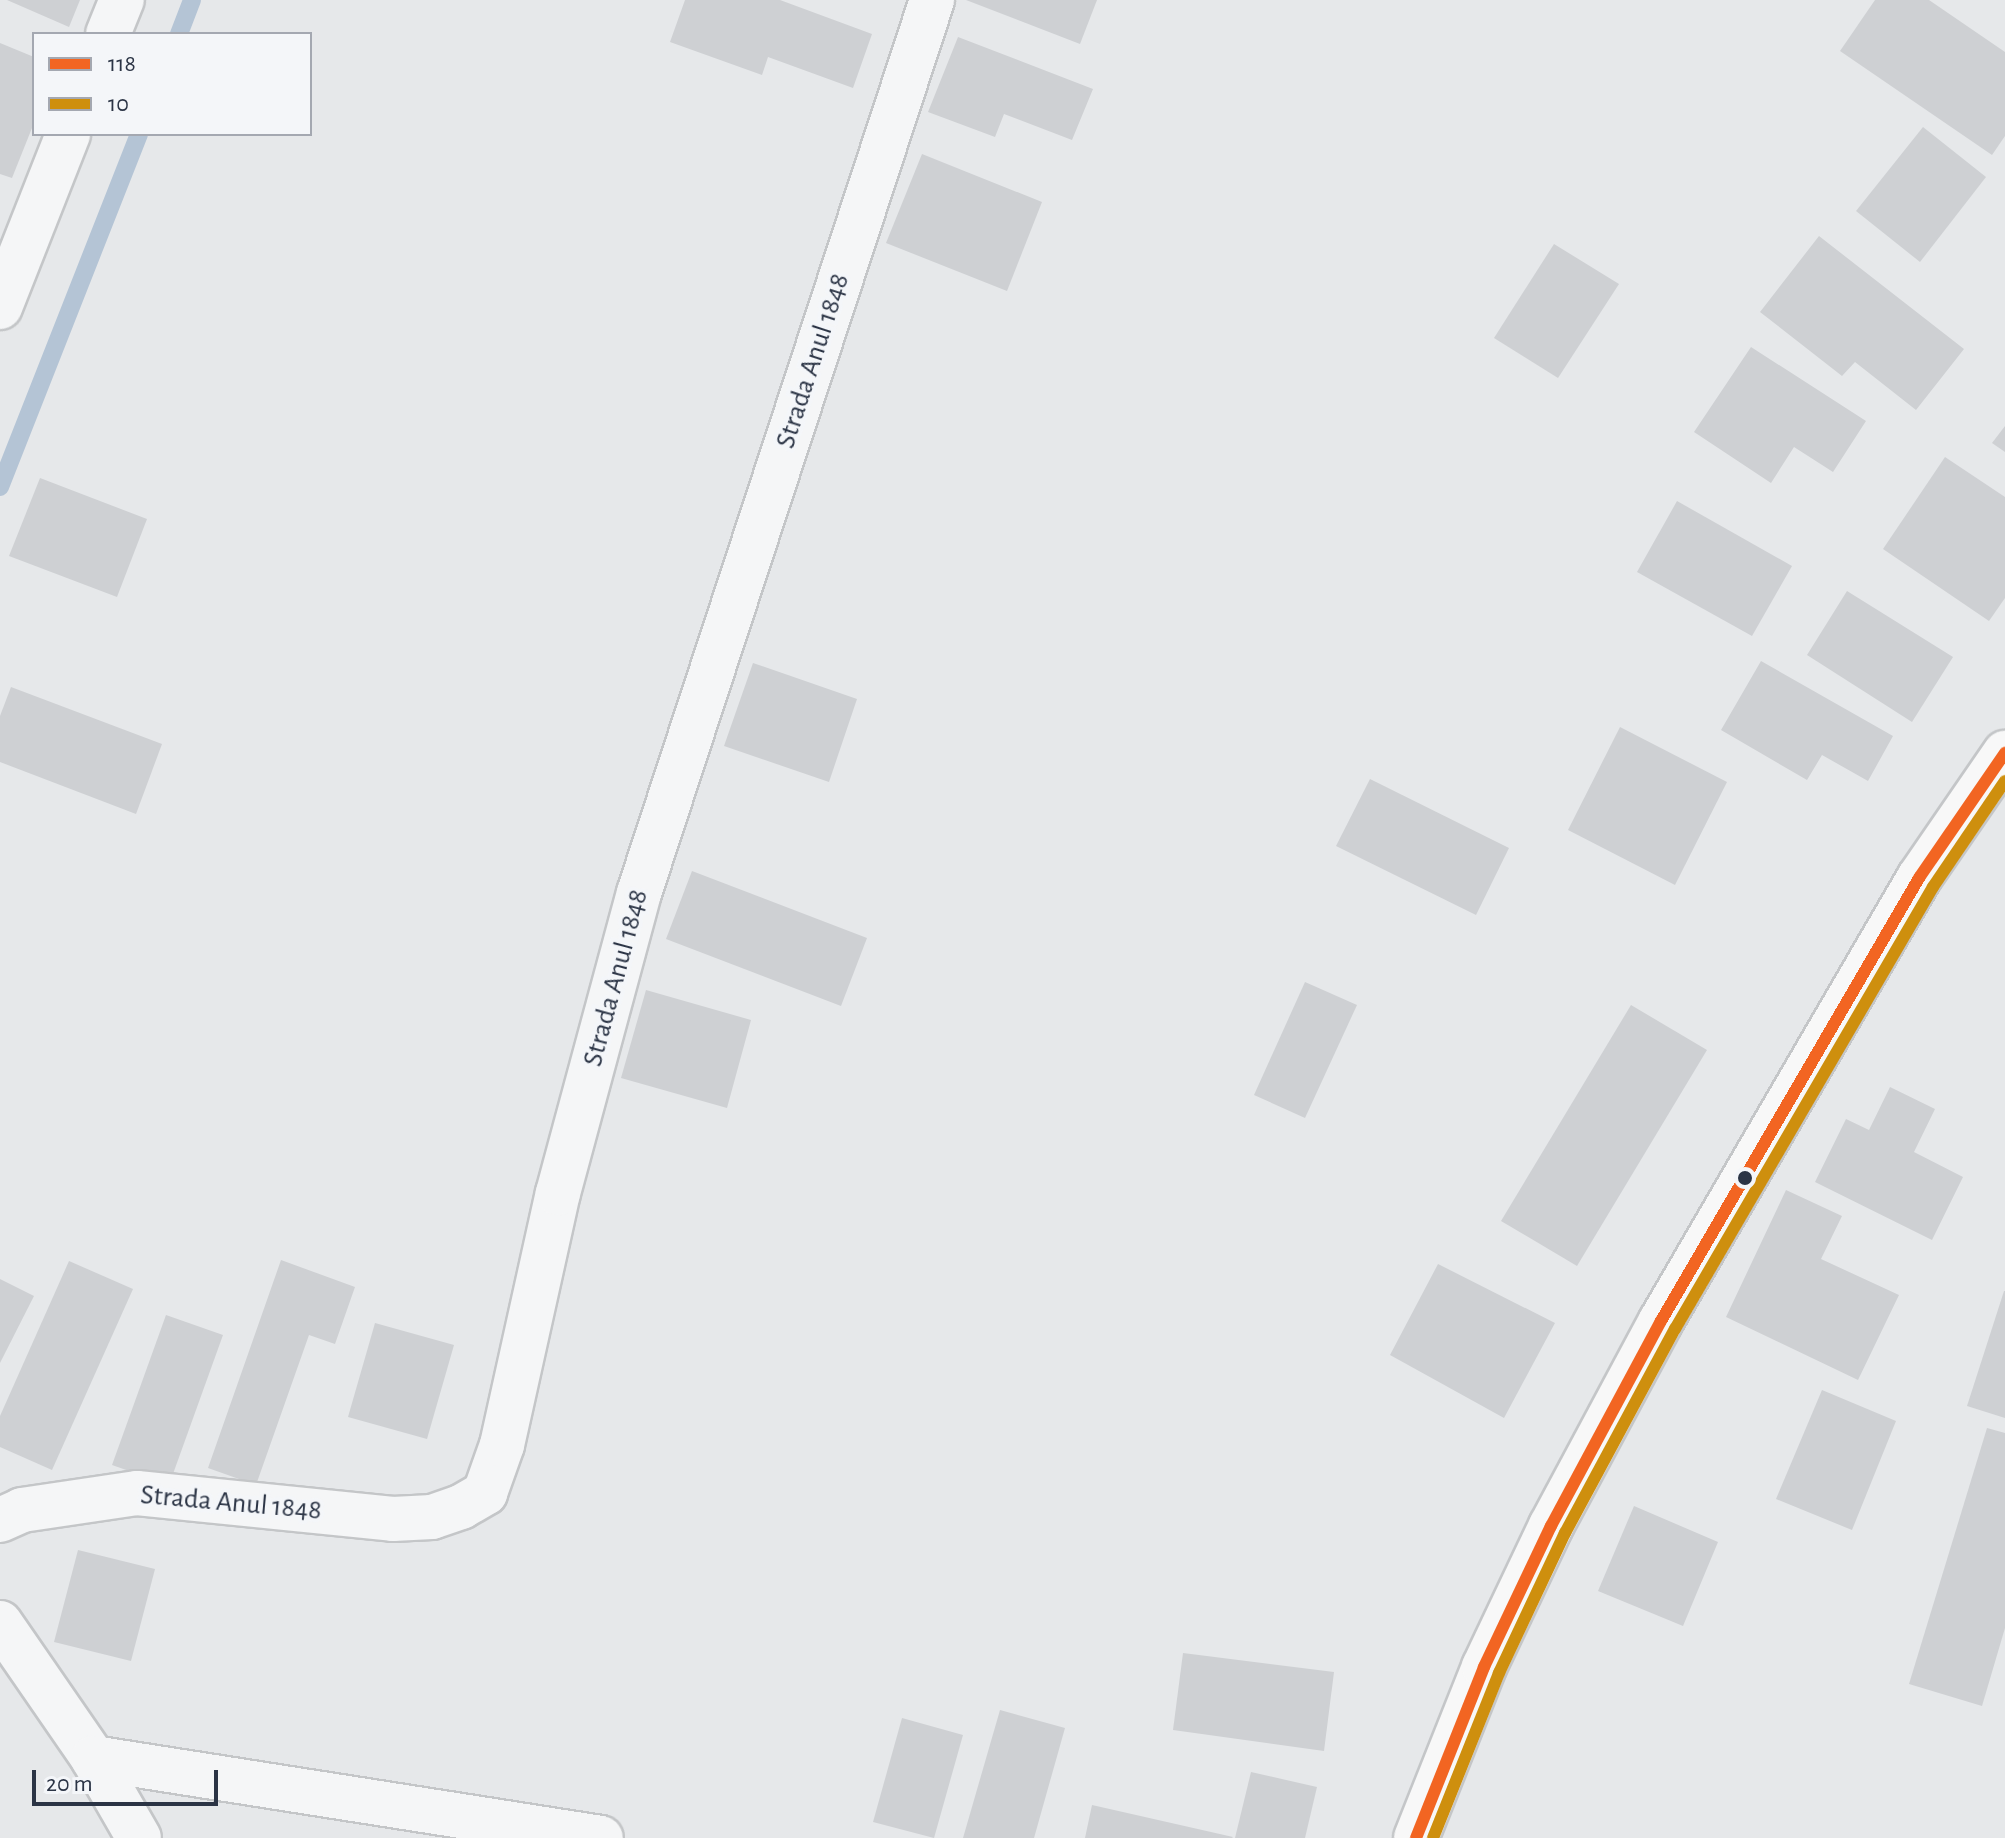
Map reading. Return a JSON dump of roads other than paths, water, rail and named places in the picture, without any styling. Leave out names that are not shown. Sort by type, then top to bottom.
[{"type":"main road","points":[[1416,1838],[1484,1667],[1524,1582],[1661,1321],[1919,878],[2005,753]]},
{"type":"street","points":[[109,32],[122,0]]},
{"type":"street","name":"Strada Anul 1848","points":[[0,1520],[22,1510],[137,1493],[393,1519],[432,1517],[461,1507],[485,1493],[502,1445],[558,1193],[639,893],[932,0]]},
{"type":"street","points":[[0,307],[67,136]]},
{"type":"street","points":[[0,1623],[93,1758],[139,1838]]},
{"type":"street","points":[[93,1758],[601,1838]]},
{"type":"waterway","points":[[180,32],[192,0]]},
{"type":"waterway","points":[[0,487],[138,136]]}]
